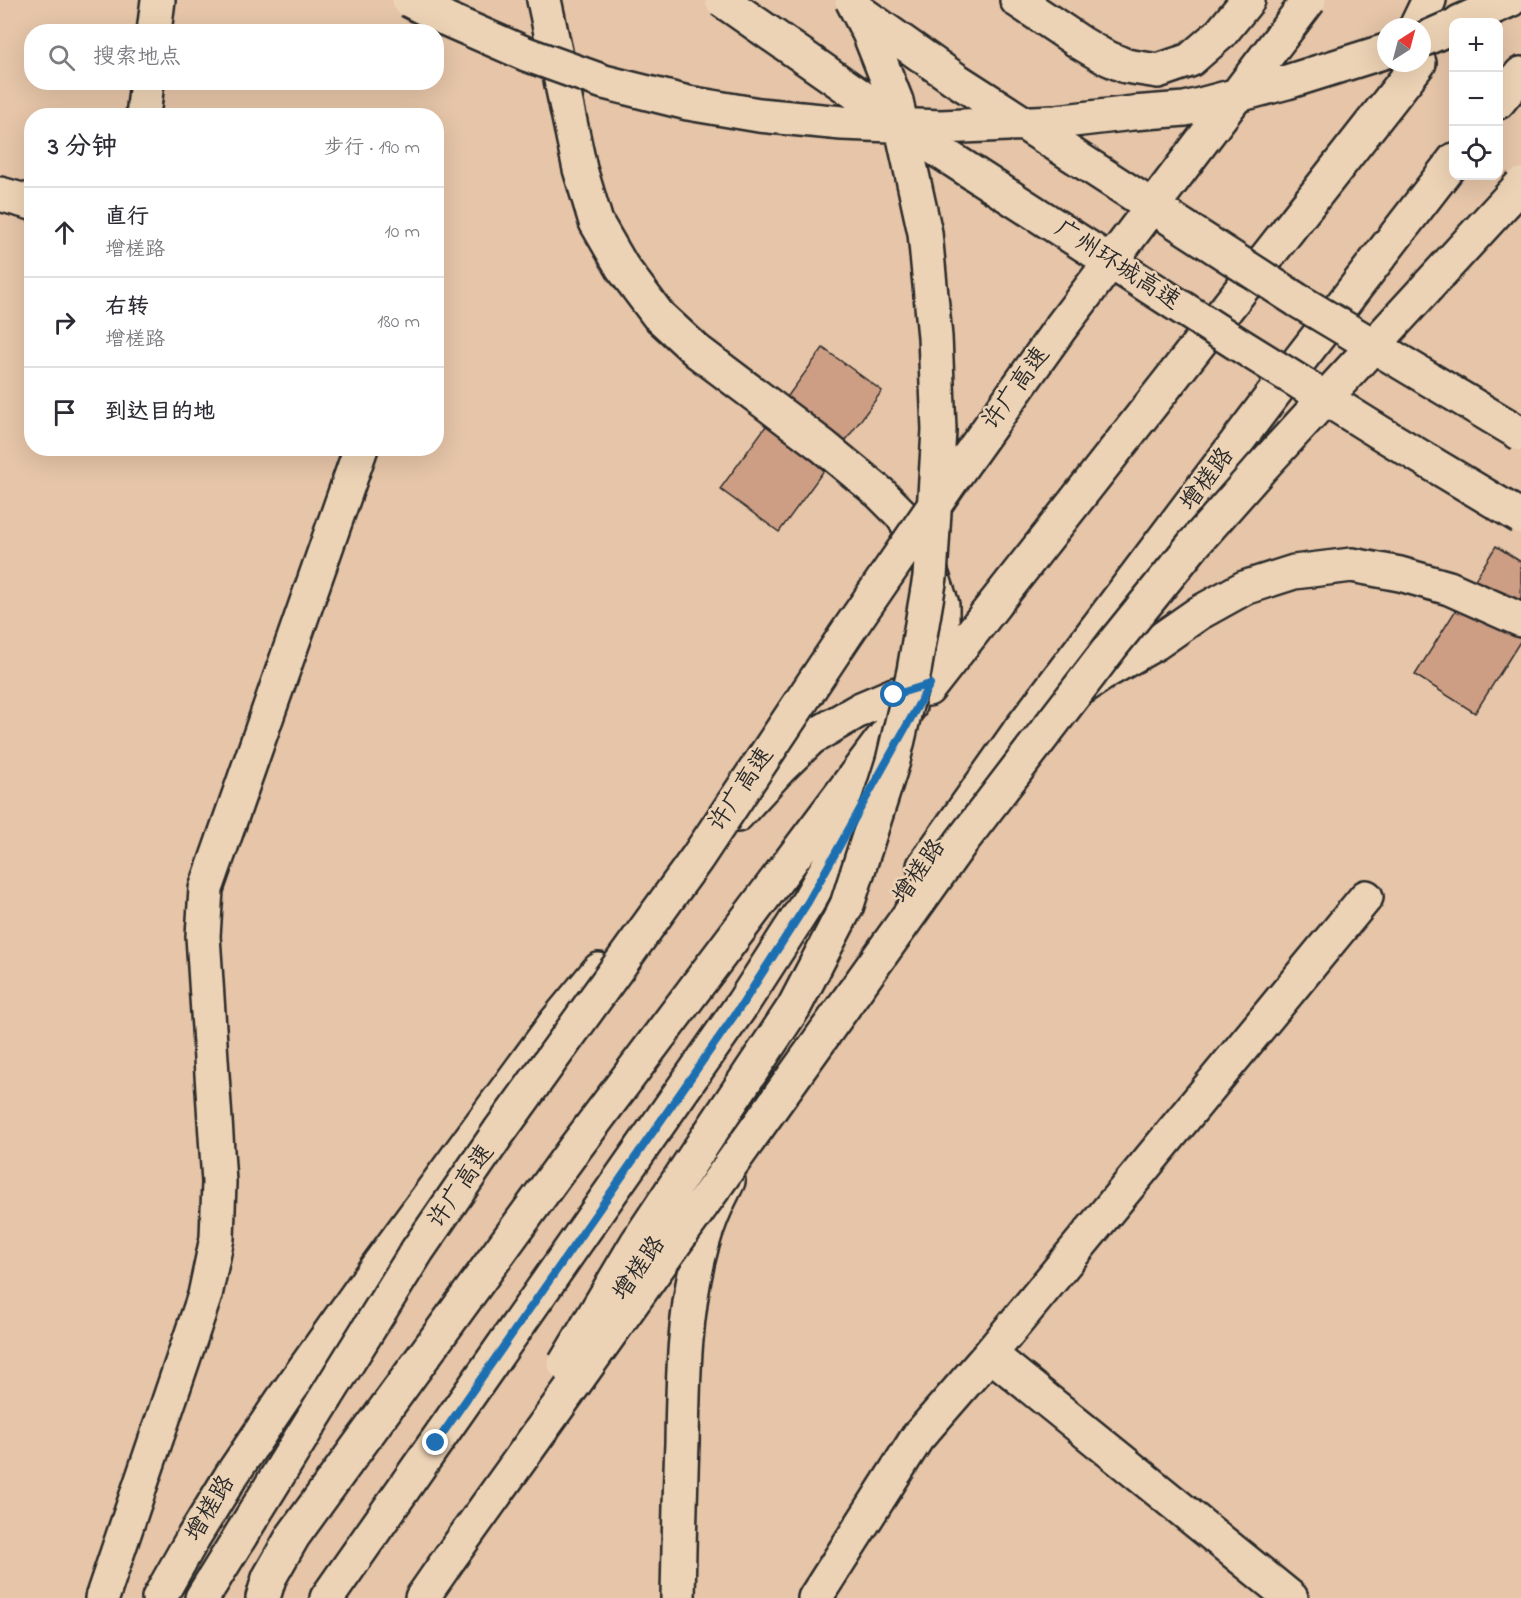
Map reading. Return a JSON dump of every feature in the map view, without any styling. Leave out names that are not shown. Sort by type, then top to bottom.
[{"type":"main road","points":[[155,24],[158,0]]},
{"type":"main road","points":[[409,0],[526,54],[604,82],[688,103],[759,115],[842,123],[941,127],[1056,122],[1185,109],[1287,82],[1377,54]]},
{"type":"main road","points":[[327,1598],[743,1003],[808,902],[930,684],[942,634],[942,605],[924,551],[902,515],[880,493],[823,446],[697,351],[658,315],[622,267],[596,222],[580,169],[544,0]]},
{"type":"main road","name":"广州环城高速","points":[[722,0],[942,153],[1284,373],[1521,517]]},
{"type":"main road","points":[[843,0],[955,79],[1140,200],[1297,300],[1521,434]]},
{"type":"main road","points":[[449,1559],[637,1243],[794,1007],[847,905],[894,761],[914,671],[930,577],[939,430],[935,338],[925,233],[896,101],[869,33],[852,0]]},
{"type":"main road","points":[[1017,0],[1103,56],[1126,66],[1158,71],[1190,60],[1221,33],[1248,0]]},
{"type":"main road","name":"许广高速","points":[[202,1598],[417,1251],[697,858],[949,484],[1061,327],[1309,0]]},
{"type":"main road","points":[[1420,18],[1429,0]]},
{"type":"main road","points":[[1431,48],[1469,0]]},
{"type":"main road","points":[[1469,18],[1510,0]]},
{"type":"main road","points":[[1431,36],[1449,28]]},
{"type":"main road","points":[[1372,123],[1396,72]]},
{"type":"main road","points":[[263,1598],[268,1578],[293,1536],[575,1148],[881,741],[930,684],[1412,72]]},
{"type":"main road","points":[[1503,96],[1521,74]]},
{"type":"main road","points":[[144,108],[146,90]]},
{"type":"main road","name":"增槎路","points":[[407,1598],[1020,730],[1268,401],[1449,166]]},
{"type":"main road","points":[[422,1598],[956,851],[1113,644],[1193,545],[1261,468],[1521,185]]},
{"type":"main road","points":[[0,194],[24,201]]},
{"type":"main road","points":[[102,1598],[205,1295],[217,1238],[219,1182],[203,936],[206,889],[358,456]]},
{"type":"main road","points":[[1020,730],[1105,672],[1156,643],[1199,613],[1244,588],[1294,572],[1352,565],[1400,574],[1449,588],[1521,620]]},
{"type":"main road","name":"增槎路","points":[[159,1598],[231,1476],[379,1264],[556,1022],[646,913],[779,769],[812,738],[861,709],[894,695],[930,684]]},
{"type":"main road","points":[[815,1598],[917,1438],[990,1354],[1366,897]]},
{"type":"main road","points":[[678,1598],[683,1380],[691,1295],[701,1248],[717,1203],[786,1063]]},
{"type":"main road","points":[[990,1354],[1291,1598]]},
{"type":"building","points":[[823,348],[882,391],[779,532],[720,489]]},
{"type":"building","points":[[1496,546],[1521,562],[1521,640],[1475,713],[1415,675]]},
{"type":"route","points":[[436,1443],[743,1003],[808,902],[930,684],[894,695]]}]
